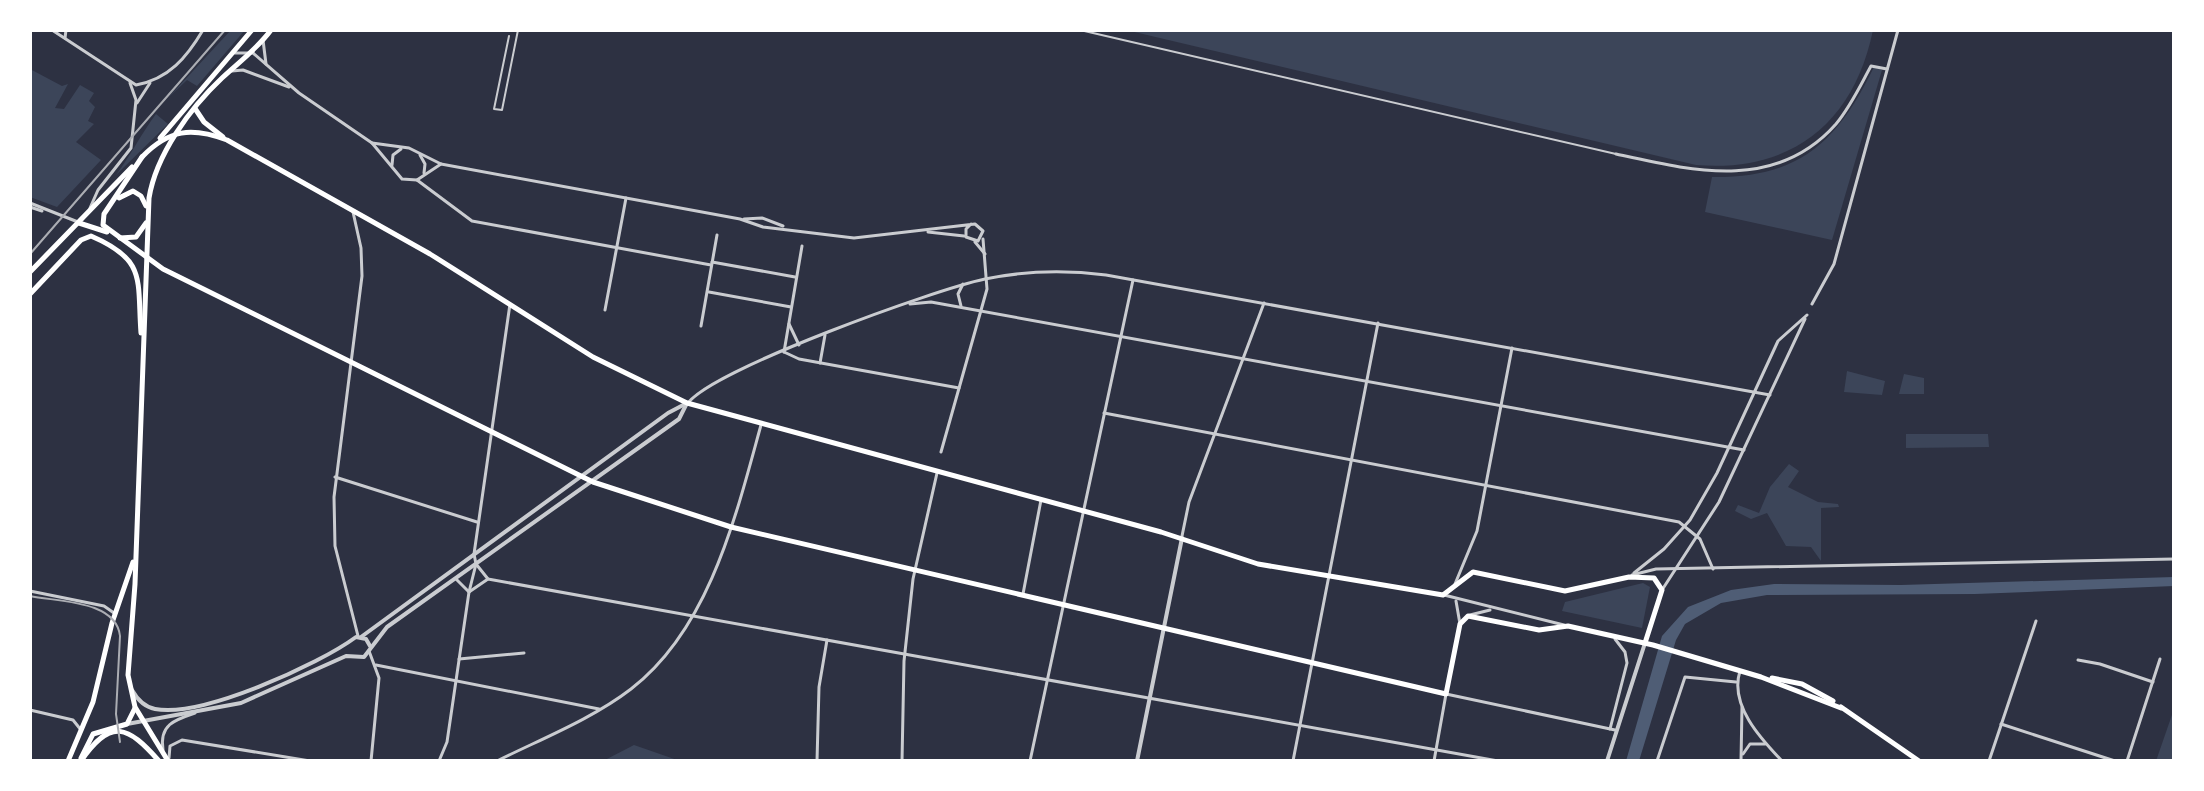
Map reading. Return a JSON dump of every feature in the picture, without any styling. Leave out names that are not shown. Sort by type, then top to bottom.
[{"type":"main road","points":[[30,272],[142,157],[252,30]]},
{"type":"main road","points":[[78,223],[135,238],[143,230],[156,170],[179,132],[217,83],[271,30]]},
{"type":"main road","points":[[196,110],[204,122],[227,140],[430,254],[593,357],[687,403],[1182,538],[1258,564],[1331,578],[1443,595],[1473,572],[1565,591],[1629,577],[1656,579],[1662,590],[1645,643]]},
{"type":"main road","points":[[148,150],[179,132],[197,131],[227,140]]},
{"type":"main road","points":[[142,157],[107,210],[103,225],[110,233],[163,269],[593,482],[731,527],[1446,694],[1460,624],[1468,616],[1539,630],[1568,626],[1612,635],[1740,670],[1841,708],[1919,761]]},
{"type":"main road","points":[[107,210],[131,191],[144,199],[148,216],[129,682],[142,722],[168,760]]},
{"type":"main road","points":[[30,294],[89,235],[127,255],[137,278],[142,350]]},
{"type":"main road","points":[[68,761],[96,693],[135,549]]},
{"type":"main road","points":[[80,761],[95,732],[127,724],[135,707]]},
{"type":"main road","points":[[80,761],[100,737],[129,732],[159,761]]},
{"type":"street","points":[[52,30],[130,83],[138,85],[153,80],[182,61],[203,30]]},
{"type":"street","points":[[65,38],[66,30]]},
{"type":"street","points":[[1812,304],[1834,264],[1898,30]]},
{"type":"street","points":[[263,40],[266,64]]},
{"type":"street","points":[[226,58],[238,52],[250,52],[292,88],[372,143],[402,179],[417,180],[472,221],[797,278]]},
{"type":"street","points":[[1616,154],[1692,171],[1758,170],[1797,154],[1816,141],[1835,124],[1855,97],[1871,66],[1876,64],[1887,69]]},
{"type":"street","points":[[226,74],[241,69],[292,88]]},
{"type":"street","points":[[136,106],[153,80]]},
{"type":"street","points":[[90,210],[98,190],[129,152],[136,106],[130,83]]},
{"type":"street","points":[[372,143],[418,153],[441,164],[740,219],[766,227],[787,227],[854,238],[971,224],[981,227],[989,278],[941,452]]},
{"type":"street","points":[[392,167],[393,155],[401,149]]},
{"type":"street","points":[[418,153],[424,161],[424,173]]},
{"type":"street","points":[[417,180],[441,164]]},
{"type":"street","points":[[605,310],[626,198]]},
{"type":"street","points":[[30,205],[78,223]]},
{"type":"street","points":[[353,212],[362,261],[352,361],[335,477],[335,546],[360,636],[369,648],[379,678],[371,761]]},
{"type":"street","points":[[740,219],[762,218],[787,227]]},
{"type":"street","points":[[966,237],[966,229],[971,224]]},
{"type":"street","points":[[920,232],[966,237],[985,254]]},
{"type":"street","points":[[701,326],[717,235]]},
{"type":"street","points":[[975,242],[983,236]]},
{"type":"street","points":[[784,352],[802,246]]},
{"type":"street","points":[[129,682],[138,699],[153,708],[205,702],[270,683],[360,636],[710,385],[799,345],[898,307],[989,278],[1064,272],[1133,280],[1770,395]]},
{"type":"street","points":[[1030,761],[1133,280]]},
{"type":"street","points":[[962,307],[958,294],[963,284]]},
{"type":"street","points":[[707,292],[791,307]]},
{"type":"street","points":[[898,307],[929,301],[1744,450]]},
{"type":"street","points":[[1137,761],[1189,502],[1264,303]]},
{"type":"street","points":[[440,761],[446,750],[469,592],[476,564],[474,554],[478,523],[510,304]]},
{"type":"street","points":[[1629,577],[1651,561],[1686,525],[1729,447],[1779,339],[1807,315],[1744,450],[1698,536],[1662,590]]},
{"type":"street","points":[[1293,761],[1331,578],[1378,323]]},
{"type":"street","points":[[789,324],[799,345]]},
{"type":"street","points":[[820,363],[825,335]]},
{"type":"street","points":[[1455,585],[1473,543],[1512,348]]},
{"type":"street","points":[[784,352],[799,359],[959,388]]},
{"type":"street","points":[[168,760],[162,743],[166,728],[172,721],[257,697],[351,654],[360,658],[387,627],[679,419],[687,403]]},
{"type":"street","points":[[1104,413],[1487,483],[1686,525],[1698,536],[1713,569]]},
{"type":"street","points":[[497,761],[599,709],[647,675],[692,616],[731,527],[761,425]]},
{"type":"street","points":[[902,761],[905,653],[914,572],[937,473]]},
{"type":"street","points":[[335,477],[478,523]]},
{"type":"street","points":[[1022,596],[1041,500]]},
{"type":"street","points":[[1629,577],[1649,570],[2174,559]]},
{"type":"street","points":[[476,564],[488,579],[1498,761]]},
{"type":"street","points":[[456,579],[469,592]]},
{"type":"street","points":[[469,592],[488,579]]},
{"type":"street","points":[[30,591],[104,606],[115,616]]},
{"type":"street","points":[[1443,595],[1568,626]]},
{"type":"street","points":[[1453,598],[1459,605],[1460,624]]},
{"type":"street","points":[[1468,616],[1494,609]]},
{"type":"street","points":[[1989,761],[2036,621]]},
{"type":"street","points":[[1607,761],[1627,663],[1624,650],[1612,635]]},
{"type":"street","points":[[817,761],[819,681],[827,640]]},
{"type":"street","points":[[351,641],[351,654]]},
{"type":"street","points":[[1613,730],[1621,723],[1645,643]]},
{"type":"street","points":[[459,659],[524,653]]},
{"type":"street","points":[[2127,761],[2160,659]]},
{"type":"street","points":[[2078,660],[2153,682]]},
{"type":"street","points":[[376,665],[599,709]]},
{"type":"street","points":[[1740,670],[1736,682],[1742,703],[1765,744],[1782,761]]},
{"type":"street","points":[[1657,761],[1685,677],[1736,682]]},
{"type":"street","points":[[1434,761],[1446,694],[1613,730]]},
{"type":"street","points":[[1741,759],[1742,703]]},
{"type":"street","points":[[30,710],[75,721],[81,729],[79,738]]},
{"type":"street","points":[[127,724],[196,713]]},
{"type":"street","points":[[2001,724],[2115,761]]},
{"type":"street","points":[[168,760],[170,746],[182,740],[282,759],[310,761]]},
{"type":"street","points":[[1741,759],[1750,744],[1765,744]]},
{"type":"lane","points":[[509,36],[494,109],[502,110],[518,30]]},
{"type":"lane","points":[[1080,30],[1616,154]]},
{"type":"shaded area","points":[[231,30],[245,30],[197,86],[187,80],[168,98]]},
{"type":"shaded area","points":[[1126,30],[1873,30],[1864,63],[1851,91],[1834,116],[1813,135],[1789,150],[1761,160],[1730,165],[1696,165]]},
{"type":"shaded area","points":[[1874,67],[1882,70],[1832,240],[1705,212],[1712,177],[1769,171],[1792,163],[1812,151],[1845,116]]},
{"type":"shaded area","points":[[30,69],[62,86],[68,84],[55,108],[64,109],[80,85],[94,93],[89,101],[95,107],[88,121],[94,124],[76,142],[101,160],[57,207],[30,197]]},
{"type":"shaded area","points":[[156,114],[168,124],[116,175],[146,129]]},
{"type":"shaded area","points":[[1847,371],[1885,381],[1882,395],[1844,392]]},
{"type":"shaded area","points":[[1904,374],[1924,378],[1924,394],[1899,394]]},
{"type":"shaded area","points":[[1906,434],[1988,434],[1989,447],[1906,448]]},
{"type":"shaded area","points":[[1789,464],[1799,471],[1788,487],[1818,502],[1838,504],[1839,507],[1821,508],[1821,561],[1811,547],[1786,546],[1767,513],[1751,519],[1735,511],[1738,505],[1759,513],[1770,487]]},
{"type":"shaded area","points":[[2174,577],[2174,586],[1975,594],[1767,595],[1721,603],[1685,624],[1676,640],[1639,761],[1626,761],[1662,636],[1688,607],[1731,590],[1774,584],[1901,585]]},
{"type":"shaded area","points":[[1643,583],[1650,587],[1642,628],[1562,611],[1565,602]]},
{"type":"shaded area","points":[[2174,709],[2174,761],[2156,761]]},
{"type":"shaded area","points":[[634,745],[680,761],[603,761]]},
{"type":"tram line","points":[[30,254],[225,30]]},
{"type":"tram line","points":[[30,596],[97,609],[116,624],[120,636],[116,714],[120,742]]}]
